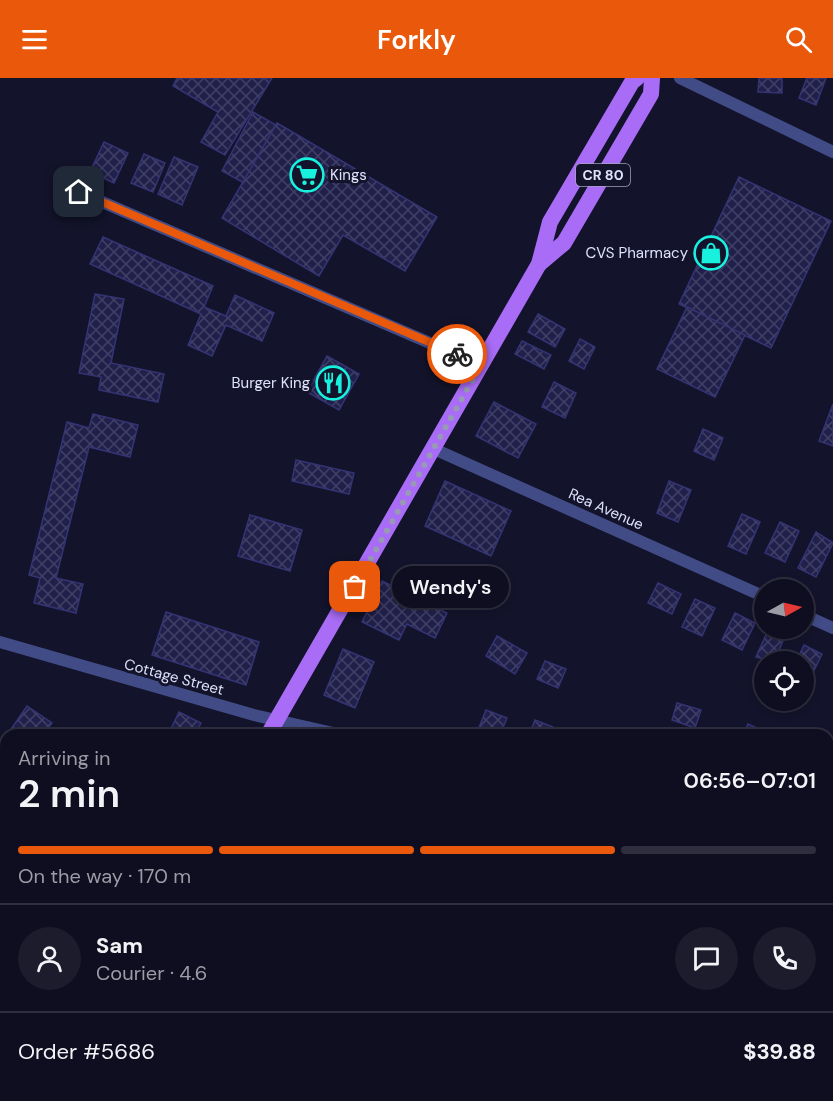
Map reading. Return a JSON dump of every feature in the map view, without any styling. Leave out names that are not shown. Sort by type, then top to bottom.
[{"type":"main road","name":"CR 80","points":[[272,728],[539,264],[550,222],[632,82],[637,78]]},
{"type":"main road","name":"CR 80","points":[[539,264],[564,243],[651,94],[652,78]]},
{"type":"street","points":[[680,78],[833,152]]},
{"type":"street","points":[[79,192],[481,365]]},
{"type":"street","name":"Rea Avenue","points":[[434,449],[754,592]]},
{"type":"street","points":[[814,619],[833,628]]},
{"type":"street","name":"Cottage Street","points":[[0,642],[272,728],[301,724],[320,729]]},
{"type":"building","points":[[177,78],[272,78],[225,155],[201,142],[218,112],[173,86]]},
{"type":"building","points":[[759,78],[782,78],[782,93],[758,92]]},
{"type":"building","points":[[807,78],[826,78],[816,105],[799,98]]},
{"type":"building","points":[[253,112],[276,125],[244,183],[222,171]]},
{"type":"building","points":[[277,123],[437,217],[405,271],[343,235],[319,276],[222,218]]},
{"type":"building","points":[[104,142],[128,153],[114,183],[90,172]]},
{"type":"building","points":[[144,154],[165,163],[153,192],[131,183]]},
{"type":"building","points":[[174,157],[198,167],[182,205],[158,194]]},
{"type":"building","points":[[739,177],[831,221],[771,348],[679,304]]},
{"type":"building","points":[[103,237],[213,286],[204,307],[226,316],[235,295],[274,313],[262,341],[226,325],[212,356],[188,345],[201,314],[90,264]]},
{"type":"building","points":[[95,294],[124,299],[111,363],[164,374],[158,402],[99,390],[101,377],[79,373]]},
{"type":"building","points":[[687,307],[745,335],[715,397],[657,369]]},
{"type":"building","points":[[538,314],[565,329],[555,347],[528,332]]},
{"type":"building","points":[[580,339],[595,347],[584,369],[569,361]]},
{"type":"building","points":[[522,341],[551,355],[544,369],[515,354]]},
{"type":"building","name":"Burger King","points":[[327,356],[359,374],[339,410],[307,392]]},
{"type":"building","points":[[554,382],[576,393],[565,418],[542,407]]},
{"type":"building","points":[[494,402],[536,424],[518,458],[476,436]]},
{"type":"building","points":[[833,404],[833,446],[819,441]]},
{"type":"building","points":[[93,414],[138,425],[130,457],[89,447],[56,578],[83,584],[76,613],[34,603],[40,578],[29,575],[67,422],[89,428]]},
{"type":"building","points":[[703,429],[723,438],[714,460],[694,451]]},
{"type":"building","points":[[296,460],[354,473],[349,494],[292,481]]},
{"type":"building","points":[[445,481],[511,511],[491,556],[425,526]]},
{"type":"building","points":[[669,481],[691,490],[678,522],[657,513]]},
{"type":"building","points":[[742,514],[760,522],[746,554],[728,546]]},
{"type":"building","points":[[250,515],[302,530],[290,571],[238,556]]},
{"type":"building","points":[[780,522],[799,531],[785,562],[765,553]]},
{"type":"building","points":[[816,532],[833,543],[816,577],[798,568]]},
{"type":"building","points":[[382,581],[447,613],[435,638],[407,624],[399,640],[362,622]]},
{"type":"building","points":[[658,583],[681,594],[672,614],[648,603]]},
{"type":"building","points":[[695,599],[715,608],[702,636],[682,627]]},
{"type":"building","points":[[166,612],[259,642],[246,685],[152,655]]},
{"type":"building","points":[[735,613],[754,622],[742,650],[722,640]]},
{"type":"building","points":[[497,636],[527,653],[515,674],[486,656]]},
{"type":"building","points":[[764,639],[784,639],[779,651],[759,651]]},
{"type":"building","points":[[804,645],[822,654],[814,670],[814,651],[801,651]]},
{"type":"building","points":[[343,649],[374,662],[355,708],[324,695]]},
{"type":"building","points":[[545,661],[566,669],[558,688],[537,679]]},
{"type":"building","points":[[677,703],[701,710],[695,728],[672,720]]},
{"type":"building","points":[[27,706],[52,723],[48,729],[11,729]]},
{"type":"building","points":[[486,710],[507,718],[502,729],[478,729]]},
{"type":"building","points":[[179,712],[201,723],[198,729],[171,729]]},
{"type":"building","points":[[535,720],[558,729],[531,729]]},
{"type":"building","points":[[748,724],[759,729],[746,729]]},
{"type":"way so far","points":[[355,587],[481,365],[457,354]]},
{"type":"place","name":"Kings","points":[[307,175]]},
{"type":"place","name":"CVS Pharmacy","points":[[711,253]]},
{"type":"place","name":"Burger King","points":[[333,383]]},
{"type":"place","name":"Wendy's","points":[[355,587]]},
{"type":"route","points":[[79,192],[457,354]]}]
